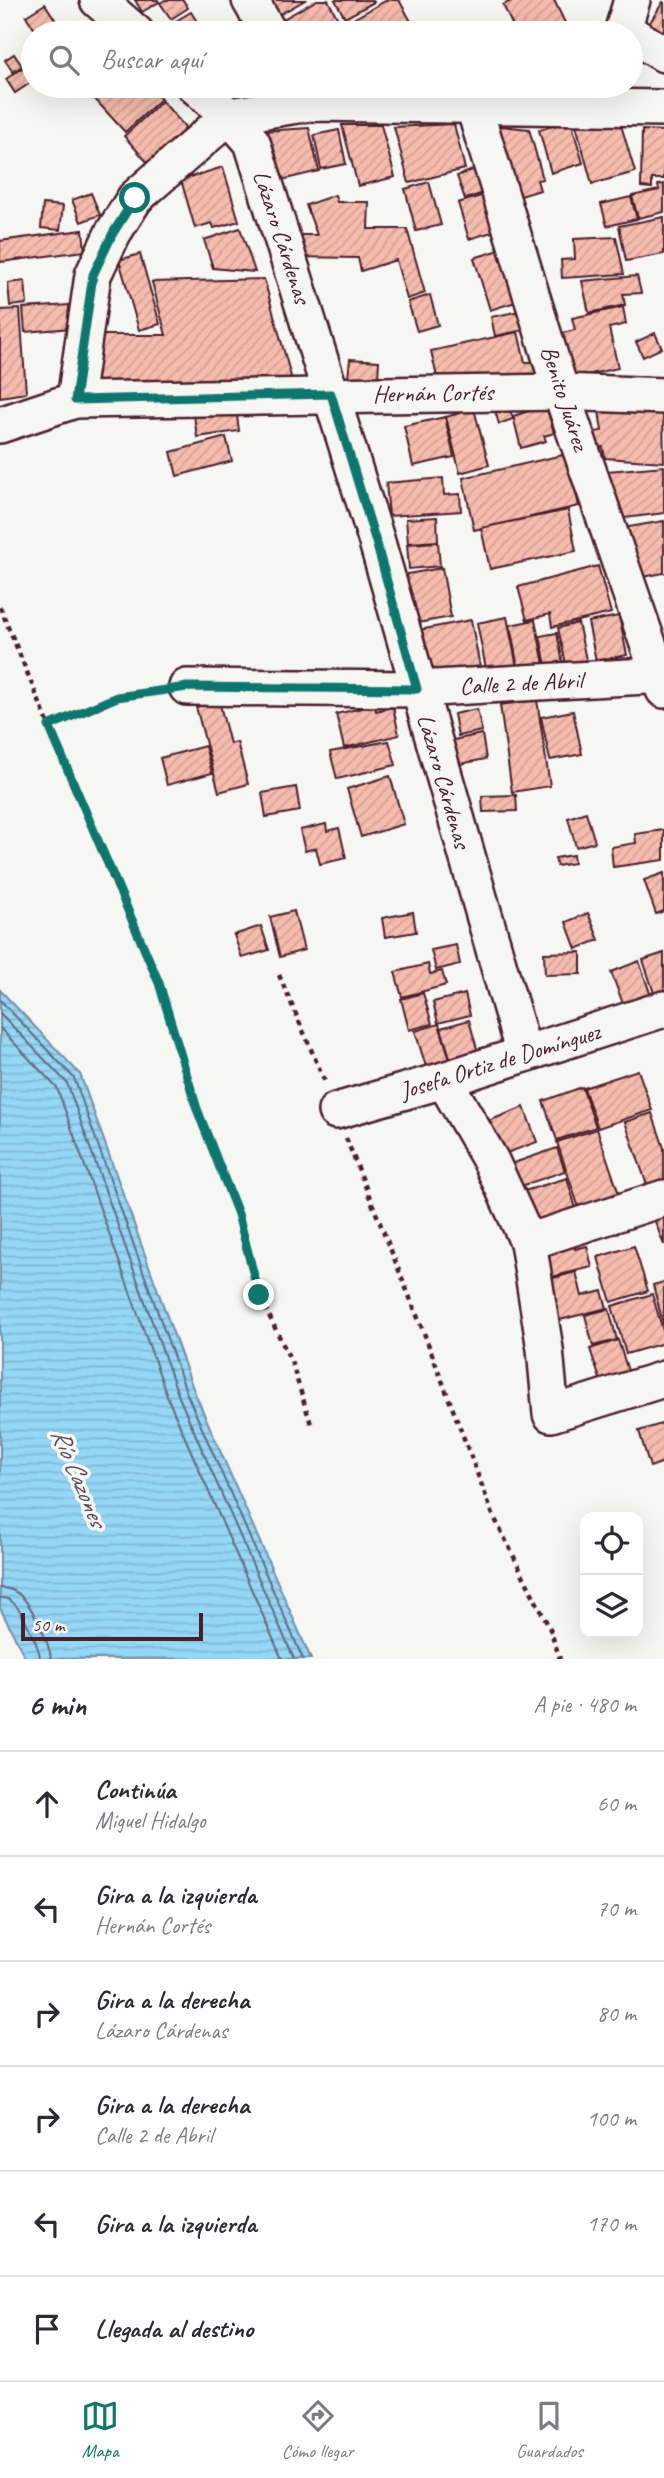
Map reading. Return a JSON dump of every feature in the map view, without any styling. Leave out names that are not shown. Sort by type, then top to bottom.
[{"type":"street","points":[[98,0],[122,21]]},
{"type":"street","points":[[250,0],[262,21]]},
{"type":"street","points":[[643,38],[664,54]]},
{"type":"street","name":"Lázaro Cárdenas","points":[[209,98],[252,142],[376,542],[524,1054]]},
{"type":"street","points":[[75,400],[93,275],[113,233],[135,198],[229,116],[291,98]]},
{"type":"street","points":[[372,98],[473,104],[584,98]]},
{"type":"street","points":[[608,98],[664,108]]},
{"type":"street","name":"Benito Juárez","points":[[473,104],[561,392],[663,680]]},
{"type":"street","name":"Hernán Cortés","points":[[0,425],[75,400],[561,392],[664,396]]},
{"type":"street","name":"Calle 2 de Abril","points":[[187,687],[417,689],[663,680]]},
{"type":"street","name":"Josefa Ortiz de Domínguez","points":[[336,1111],[444,1080],[664,1009]]},
{"type":"street","points":[[444,1080],[491,1161],[528,1242],[545,1349],[551,1413],[664,1378]]},
{"type":"street","points":[[528,1242],[664,1198]]},
{"type":"path","points":[[0,607],[159,983],[197,1109],[238,1214],[259,1295],[291,1361],[311,1424]]},
{"type":"path","points":[[49,726],[117,697],[187,687]]},
{"type":"path","points":[[279,975],[336,1111],[493,1515],[550,1629],[560,1659]]},
{"type":"water","name":"Río Cazones","points":[[0,990],[80,1074],[194,1391],[311,1659],[26,1659],[0,1608]]},
{"type":"building","points":[[135,0],[158,0],[159,2],[142,12]]},
{"type":"building","points":[[165,0],[183,0],[188,8],[171,19],[160,3]]},
{"type":"building","points":[[260,0],[305,0],[270,20]]},
{"type":"building","points":[[317,0],[328,0],[339,21],[280,21]]},
{"type":"building","points":[[335,0],[373,0],[374,2],[345,18]]},
{"type":"building","points":[[387,0],[399,0],[411,21],[357,21],[355,18]]},
{"type":"building","points":[[513,0],[554,0],[564,21],[510,21],[503,5]]},
{"type":"building","points":[[664,3],[664,38],[647,27]]},
{"type":"building","points":[[45,4],[56,21],[29,21],[26,16]]},
{"type":"building","points":[[191,12],[197,21],[176,21]]},
{"type":"building","points":[[14,54],[21,67],[13,72],[5,60]]},
{"type":"building","points":[[21,69],[21,89],[15,93],[6,79]]},
{"type":"building","points":[[94,98],[160,98],[161,99],[125,132]]},
{"type":"building","points":[[162,101],[186,128],[148,163],[124,136]]},
{"type":"building","points":[[454,124],[465,169],[409,183],[394,127]]},
{"type":"building","points":[[342,125],[381,125],[395,177],[358,186]]},
{"type":"building","points":[[556,125],[572,125],[583,163],[551,173],[539,130]]},
{"type":"building","points":[[576,125],[621,125],[635,172],[592,184]]},
{"type":"building","points":[[500,126],[529,129],[543,179],[537,180],[540,190],[511,199],[491,129]]},
{"type":"building","points":[[309,128],[319,171],[269,183],[263,131]]},
{"type":"building","points":[[339,130],[346,164],[321,169],[314,135]]},
{"type":"building","points":[[642,130],[664,131],[664,179],[652,179],[652,188],[641,187]]},
{"type":"building","points":[[223,167],[239,221],[214,228],[212,223],[195,228],[181,180]]},
{"type":"building","points":[[475,169],[484,193],[465,199],[457,176]]},
{"type":"building","points":[[429,182],[441,225],[416,231],[405,189]]},
{"type":"building","points":[[664,184],[664,212],[638,218],[632,196],[659,190],[658,185]]},
{"type":"building","points":[[91,193],[100,215],[81,222],[72,200]]},
{"type":"building","points":[[335,195],[337,202],[369,202],[368,229],[407,229],[425,293],[407,299],[396,260],[361,271],[358,258],[294,257],[294,235],[317,235],[306,205]]},
{"type":"building","points":[[484,195],[495,231],[469,239],[458,203]]},
{"type":"building","points":[[631,197],[637,219],[607,226],[601,204]]},
{"type":"building","points":[[43,204],[63,206],[60,230],[41,228]]},
{"type":"building","points":[[664,217],[664,254],[626,261],[619,226]]},
{"type":"building","points":[[240,228],[255,272],[213,268],[204,240]]},
{"type":"building","points":[[83,230],[85,251],[0,262],[0,241]]},
{"type":"building","points":[[616,237],[624,274],[562,278],[561,260],[575,259],[574,239]]},
{"type":"building","points":[[503,249],[519,301],[490,310],[474,258]]},
{"type":"building","points":[[140,254],[160,324],[139,330],[119,260]]},
{"type":"building","points":[[637,276],[641,293],[623,294],[625,305],[589,313],[582,281]]},
{"type":"building","points":[[264,279],[295,391],[92,393],[96,335],[166,335],[152,282]]},
{"type":"building","points":[[25,281],[27,304],[10,306],[8,283]]},
{"type":"building","points":[[430,295],[438,325],[417,331],[408,302]]},
{"type":"building","points":[[70,305],[72,328],[25,332],[23,308]]},
{"type":"building","points":[[623,307],[626,324],[609,328],[618,368],[564,380],[554,335],[575,330],[572,318]]},
{"type":"building","points":[[20,309],[26,393],[0,397],[0,310]]},
{"type":"building","points":[[520,311],[524,330],[495,336],[491,317]]},
{"type":"building","points":[[518,332],[525,362],[536,362],[541,378],[437,377],[431,351]]},
{"type":"building","points":[[655,333],[662,348],[643,357],[636,342]]},
{"type":"building","points":[[350,359],[379,361],[378,379],[348,378]]},
{"type":"building","points":[[546,406],[554,433],[544,436],[546,441],[521,448],[513,416]]},
{"type":"building","points":[[509,407],[513,419],[499,424],[495,411]]},
{"type":"building","points":[[236,408],[239,431],[197,437],[194,415]]},
{"type":"building","points":[[474,409],[489,465],[460,473],[446,417]]},
{"type":"building","points":[[599,411],[663,412],[664,462],[605,458],[603,447],[588,449],[586,433],[602,431]]},
{"type":"building","points":[[445,417],[454,457],[413,466],[404,426]]},
{"type":"building","points":[[226,437],[232,461],[177,476],[171,452]]},
{"type":"building","points":[[567,454],[579,506],[474,530],[463,478]]},
{"type":"building","points":[[664,466],[664,513],[617,519],[608,471]]},
{"type":"building","points":[[443,478],[444,495],[460,494],[461,511],[389,516],[386,483]]},
{"type":"building","points":[[568,510],[576,551],[490,569],[481,528]]},
{"type":"building","points":[[437,517],[438,541],[408,543],[406,519]]},
{"type":"building","points":[[664,521],[664,573],[632,579],[623,528]]},
{"type":"building","points":[[438,542],[440,566],[409,569],[407,544]]},
{"type":"building","points":[[598,566],[611,613],[552,627],[550,614],[527,620],[518,587]]},
{"type":"building","points":[[442,568],[451,617],[412,624],[396,576]]},
{"type":"building","points":[[619,616],[627,655],[596,661],[588,622]]},
{"type":"building","points":[[507,617],[518,672],[488,679],[477,623]]},
{"type":"building","points":[[471,620],[481,672],[419,684],[409,632]]},
{"type":"building","points":[[535,620],[545,669],[519,674],[510,625]]},
{"type":"building","points":[[578,623],[587,664],[567,668],[558,628]]},
{"type":"building","points":[[557,633],[564,668],[547,671],[540,636]]},
{"type":"building","points":[[537,700],[550,786],[512,792],[500,705]]},
{"type":"building","points":[[219,701],[230,744],[237,742],[248,784],[219,792],[196,707]]},
{"type":"building","points":[[375,705],[376,711],[393,707],[399,735],[344,748],[336,714]]},
{"type":"building","points":[[477,709],[482,731],[458,736],[454,714]]},
{"type":"building","points":[[573,711],[582,754],[550,760],[541,717]]},
{"type":"building","points":[[482,734],[486,759],[444,767],[439,743]]},
{"type":"building","points":[[389,741],[396,765],[337,779],[330,752]]},
{"type":"building","points":[[205,746],[212,773],[167,785],[160,758]]},
{"type":"building","points":[[390,776],[404,824],[361,837],[347,789]]},
{"type":"building","points":[[296,787],[300,811],[266,817],[262,793]]},
{"type":"building","points":[[516,795],[517,811],[483,812],[482,796]]},
{"type":"building","points":[[586,812],[595,842],[576,847],[568,818]]},
{"type":"building","points":[[326,824],[327,831],[339,828],[346,858],[320,864],[316,848],[305,851],[300,830]]},
{"type":"building","points":[[664,830],[664,860],[613,867],[611,847],[636,843],[635,834]]},
{"type":"building","points":[[573,855],[574,863],[557,866],[555,858]]},
{"type":"building","points":[[664,873],[664,911],[656,914],[644,880]]},
{"type":"building","points":[[294,911],[304,950],[280,957],[270,917]]},
{"type":"building","points":[[413,912],[416,932],[385,937],[382,918]]},
{"type":"building","points":[[588,913],[599,940],[576,949],[566,922]]},
{"type":"building","points":[[261,926],[269,950],[242,958],[234,935]]},
{"type":"building","points":[[456,945],[460,964],[436,970],[431,950]]},
{"type":"building","points":[[581,952],[581,974],[545,975],[544,953]]},
{"type":"building","points":[[664,953],[664,993],[655,996],[643,960]]},
{"type":"building","points":[[639,961],[651,996],[624,1006],[611,972]]},
{"type":"building","points":[[428,964],[430,974],[442,971],[446,985],[402,997],[395,972]]},
{"type":"building","points":[[423,993],[432,1024],[409,1030],[401,999]]},
{"type":"building","points":[[465,994],[470,1015],[438,1023],[433,1002]]},
{"type":"building","points":[[469,1020],[479,1056],[452,1064],[441,1028]]},
{"type":"building","points":[[439,1024],[451,1063],[427,1070],[415,1031]]},
{"type":"building","points":[[638,1070],[652,1110],[598,1128],[584,1088]]},
{"type":"building","points":[[582,1087],[596,1127],[557,1140],[543,1101]]},
{"type":"building","points":[[524,1107],[537,1142],[501,1155],[488,1121]]},
{"type":"building","points":[[652,1113],[664,1148],[664,1182],[648,1188],[625,1122]]},
{"type":"building","points":[[597,1129],[620,1197],[580,1211],[557,1142]]},
{"type":"building","points":[[557,1148],[565,1171],[518,1187],[511,1164]]},
{"type":"building","points":[[567,1178],[577,1212],[532,1226],[521,1192]]},
{"type":"building","points":[[664,1212],[664,1245],[653,1216]]},
{"type":"building","points":[[572,1240],[575,1249],[587,1246],[592,1267],[539,1280],[532,1249]]},
{"type":"building","points":[[634,1246],[648,1291],[611,1302],[598,1257]]},
{"type":"building","points":[[576,1272],[582,1296],[602,1291],[607,1308],[552,1322],[542,1281]]},
{"type":"building","points":[[664,1282],[664,1327],[653,1285]]},
{"type":"building","points":[[652,1294],[664,1334],[664,1343],[626,1354],[612,1306]]},
{"type":"building","points":[[609,1309],[617,1340],[593,1346],[585,1315]]},
{"type":"building","points":[[618,1340],[630,1377],[602,1385],[590,1349]]},
{"type":"building","points":[[664,1423],[664,1462],[650,1467],[639,1431]]},
{"type":"route","points":[[135,198],[113,233],[93,275],[75,400],[331,394],[417,689],[187,687],[117,697],[49,726],[159,983],[197,1109],[238,1214],[259,1295]]}]
